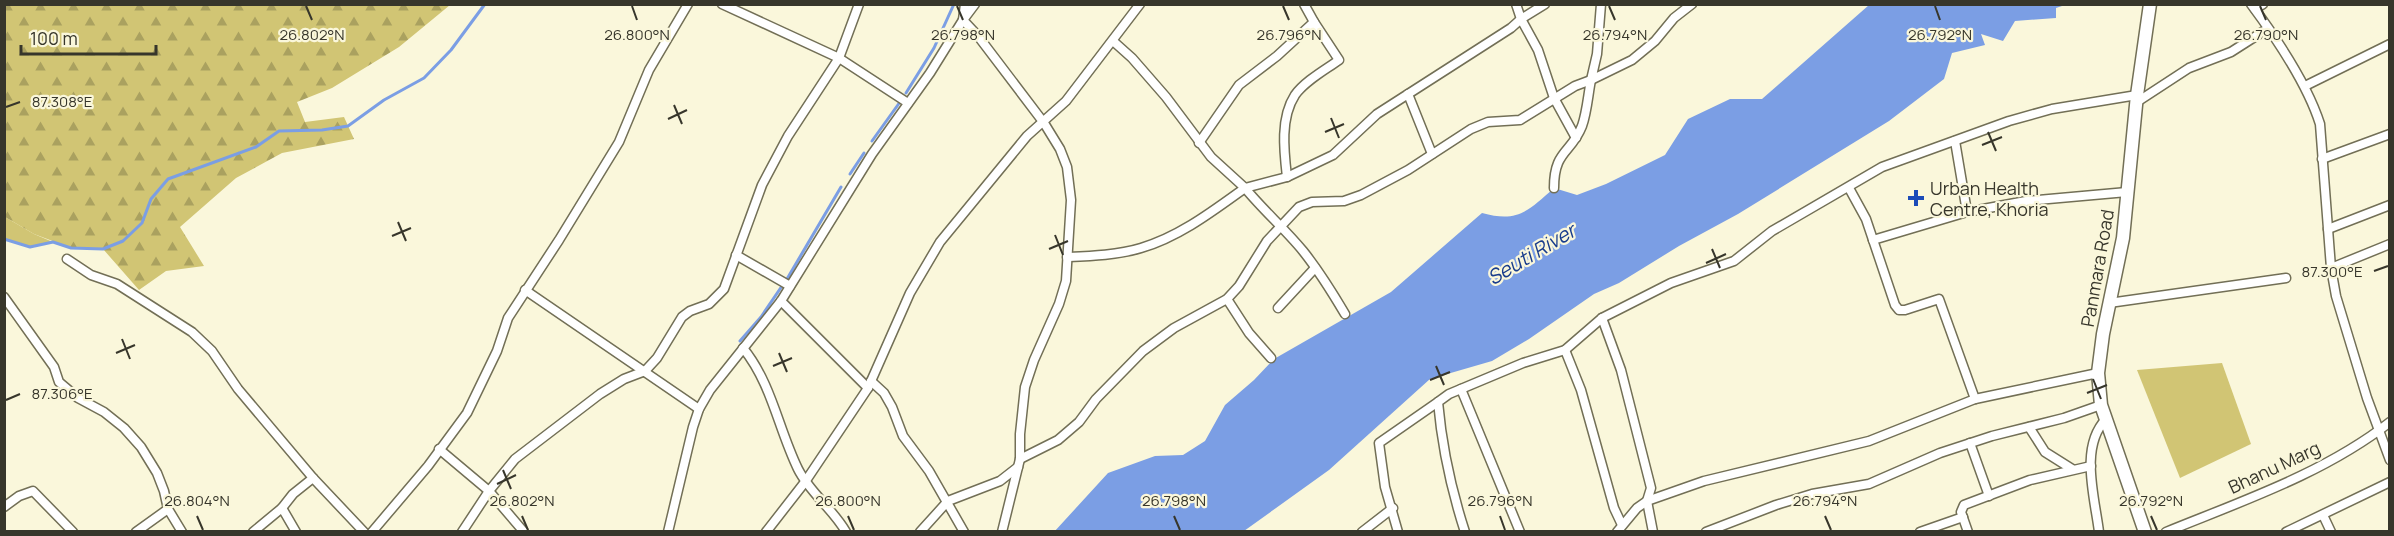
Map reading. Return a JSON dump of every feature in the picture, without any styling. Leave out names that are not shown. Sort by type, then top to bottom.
[{"type":"street","points":[[372,531],[428,466],[467,413],[497,351],[508,318],[619,141],[649,70],[688,4]]},
{"type":"street","points":[[462,531],[489,491],[515,459],[600,394],[624,379],[645,371],[657,358],[682,317],[690,311],[709,304],[724,289],[772,163],[839,58],[859,4]]},
{"type":"street","points":[[963,20],[965,4]]},
{"type":"street","points":[[668,531],[699,409],[710,390],[781,301],[872,154],[930,73],[975,4]]},
{"type":"street","points":[[766,531],[806,482],[870,384],[909,293],[940,242],[1027,136],[1044,123],[1065,100],[1140,4]]},
{"type":"street","points":[[1287,177],[1283,144],[1290,107],[1295,95],[1339,60],[1304,4]]},
{"type":"street","points":[[1516,4],[1521,19],[1538,50],[1554,98],[1576,138]]},
{"type":"street","points":[[1067,257],[1140,249],[1163,240],[1192,224],[1245,188],[1287,177],[1333,156],[1377,114],[1545,4]]},
{"type":"street","points":[[1554,188],[1554,174],[1559,158],[1576,138],[1583,125],[1597,54],[1602,4]]},
{"type":"street","points":[[920,531],[948,501],[1000,481],[1019,462],[1058,440],[1079,422],[1096,399],[1143,351],[1174,328],[1227,299],[1239,286],[1280,225],[1299,207],[1312,202],[1344,201],[1361,195],[1407,170],[1471,129],[1488,122],[1520,120],[1554,98],[1632,60],[1655,41],[1674,18],[1692,4]]},
{"type":"street","name":"Panmara Road","points":[[2145,531],[2101,405],[2098,373],[2109,303],[2123,238],[2137,98],[2150,4]]},
{"type":"street","points":[[726,5],[839,58],[908,103]]},
{"type":"street","points":[[2256,6],[2267,29],[2305,86],[2320,124],[2331,268],[2345,328],[2378,432],[2390,460]]},
{"type":"street","points":[[963,20],[978,36],[1044,123],[1060,149],[1067,167],[1071,200],[1066,281],[1025,387],[1019,462],[1002,531]]},
{"type":"street","points":[[1199,143],[1239,85],[1277,56],[1314,22]]},
{"type":"street","points":[[1398,531],[1385,487],[1379,443],[1449,394],[1523,363],[1565,350],[1602,318],[1671,283],[1734,261],[1772,231],[1882,167],[2052,109],[2137,98],[2189,68],[2232,52],[2267,29]]},
{"type":"street","points":[[1113,41],[1132,58],[1166,97],[1199,143],[1245,188],[1266,214],[1280,225],[1315,267],[1345,314]]},
{"type":"street","points":[[2305,86],[2390,44]]},
{"type":"street","points":[[1408,94],[1432,154]]},
{"type":"street","points":[[2322,159],[2390,134]]},
{"type":"street","points":[[1955,141],[1967,212]]},
{"type":"street","points":[[1849,188],[1866,219],[1895,305],[1899,310],[1905,310],[1936,298],[1941,302],[1975,399]]},
{"type":"street","points":[[1873,240],[1967,212],[2026,201],[2127,192]]},
{"type":"street","points":[[2328,229],[2390,205]]},
{"type":"street","points":[[2331,268],[2390,244]]},
{"type":"street","points":[[736,255],[790,286]]},
{"type":"street","points":[[67,259],[91,275],[117,284],[192,332],[212,351],[238,389],[313,478],[364,531]]},
{"type":"street","points":[[1278,308],[1315,267]]},
{"type":"street","points":[[2109,303],[2286,278]]},
{"type":"street","points":[[525,290],[699,409]]},
{"type":"street","points":[[4,297],[54,367],[59,382],[78,398],[104,412],[124,428],[141,447],[157,473],[168,509],[182,531]]},
{"type":"street","points":[[1227,299],[1249,333],[1271,358]]},
{"type":"street","points":[[781,301],[870,384],[884,393],[903,436],[948,501],[964,531]]},
{"type":"street","points":[[1602,318],[1620,370],[1651,488],[1647,501],[1653,531]]},
{"type":"street","points":[[743,348],[756,365],[766,384],[798,468],[806,482],[846,531]]},
{"type":"street","points":[[1565,350],[1581,390],[1619,528]]},
{"type":"street","points":[[1619,528],[1637,508],[1647,501],[1704,481],[1869,441],[1975,399],[2098,373]]},
{"type":"street","points":[[1461,389],[1520,531]]},
{"type":"street","points":[[1438,402],[1449,481],[1465,531]]},
{"type":"street","points":[[1706,531],[1803,497],[1869,484],[1940,453],[2101,405]]},
{"type":"street","points":[[2099,531],[2091,466],[2092,448],[2101,424],[2106,419]]},
{"type":"street","name":"Bhanu Marg","points":[[2166,531],[2257,495],[2319,466],[2378,432],[2390,422]]},
{"type":"street","points":[[2029,427],[2045,452],[2072,470]]},
{"type":"street","points":[[1970,443],[1989,496]]},
{"type":"street","points":[[439,449],[489,491],[524,531]]},
{"type":"street","points":[[1968,531],[1961,512],[1964,506],[2030,480],[2091,466]]},
{"type":"street","points":[[253,531],[282,508],[293,494],[313,478]]},
{"type":"street","points":[[2286,531],[2390,482]]},
{"type":"street","points":[[4,507],[19,496],[33,491],[73,531]]},
{"type":"street","points":[[282,508],[296,531]]},
{"type":"street","points":[[1362,531],[1393,508]]},
{"type":"street","points":[[136,531],[168,509]]},
{"type":"street","points":[[2323,515],[2331,531]]},
{"type":"street","points":[[1920,531],[1963,518]]},
{"type":"street","points":[[147,523],[152,531]]},
{"type":"green space","points":[[5,4],[450,5],[399,47],[332,88],[297,102],[305,122],[344,117],[354,139],[282,153],[236,178],[180,227],[204,266],[166,271],[139,290],[103,249],[71,248],[34,234],[5,217]]},
{"type":"green space","points":[[5,217],[53,242],[30,247],[5,239]]},
{"type":"green space","points":[[2222,363],[2251,444],[2180,478],[2137,370]]},
{"type":"water","name":"Seuti River","points":[[1869,5],[2065,5],[2056,8],[2056,18],[2015,21],[2003,41],[1981,34],[1985,45],[1952,53],[1944,79],[1889,121],[1738,214],[1679,246],[1619,283],[1594,294],[1529,339],[1492,361],[1430,379],[1329,470],[1244,531],[1054,532],[1108,473],[1155,456],[1183,455],[1205,441],[1225,405],[1274,359],[1391,292],[1482,213],[1494,216],[1514,216],[1529,209],[1554,188],[1577,195],[1606,184],[1665,155],[1688,119],[1730,99],[1762,99]]},
{"type":"waterway","points":[[4,239],[30,247],[53,242],[71,248],[103,249],[123,241],[142,223],[151,199],[168,179],[256,147],[279,131],[322,130],[348,126],[384,100],[424,78],[451,50],[485,4]]},
{"type":"waterway","points":[[906,93],[934,48],[954,4]]},
{"type":"waterway","points":[[872,141],[900,102]]},
{"type":"waterway","points":[[850,174],[864,153]]},
{"type":"waterway","points":[[787,279],[841,187]]},
{"type":"waterway","points":[[740,341],[761,317],[782,286]]},
{"type":"place","name":"Urban Health Centre, Khoria","points":[[1916,198]]}]
